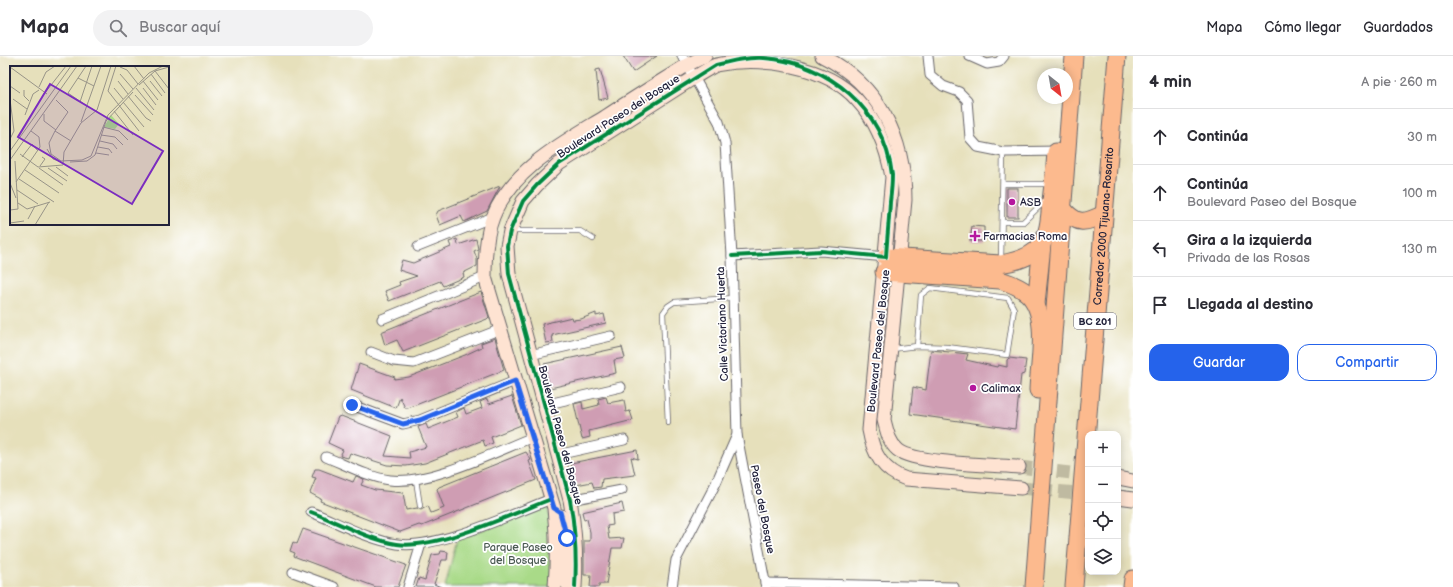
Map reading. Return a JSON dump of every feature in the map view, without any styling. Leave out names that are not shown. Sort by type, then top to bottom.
[{"type":"highway","points":[[1066,68],[1070,56]]},
{"type":"highway","points":[[1036,304],[1042,245],[1049,228],[1052,190],[1062,152],[1074,56]]},
{"type":"highway","name":"Corredor 2000 Tijuana-Rosarito","points":[[1074,587],[1117,56]]},
{"type":"highway","points":[[1034,587],[1064,209],[1061,104]]},
{"type":"highway","points":[[1064,209],[1069,215],[1080,222],[1087,222],[1104,214]]},
{"type":"highway","points":[[992,279],[1017,261],[1031,255],[1042,245]]},
{"type":"highway","points":[[892,265],[992,279],[1017,285],[1028,293],[1036,304],[1040,316],[1041,329],[1033,484],[1037,555]]},
{"type":"highway","points":[[1132,587],[1133,579]]},
{"type":"street","name":"Boulevard Paseo del Bosque","points":[[555,587],[557,561],[556,529],[552,503],[485,277],[485,257],[493,217],[502,200],[522,176],[549,152],[685,60],[705,56]]},
{"type":"street","name":"Boulevard Paseo del Bosque","points":[[822,56],[844,69],[869,93],[883,113],[896,140],[905,177],[905,200],[892,265],[869,430],[871,445],[886,468],[895,475],[906,479],[1021,488]]},
{"type":"street","points":[[928,56],[930,75],[943,86],[959,92],[967,100],[970,138],[978,147],[1003,152],[1062,152]]},
{"type":"street","points":[[969,56],[987,64],[999,62],[1004,56]]},
{"type":"street","name":"Boulevard Paseo del Bosque","points":[[575,587],[577,559],[574,523],[570,500],[509,274],[507,246],[510,231],[522,201],[559,164],[716,65],[739,60],[763,58],[784,60],[818,72],[841,86],[857,100],[877,130],[889,160],[892,177],[892,349],[884,420],[887,432],[898,450],[919,459],[1019,467]]},
{"type":"street","name":"Calle Victoriano Huerta","points":[[672,587],[676,560],[716,483],[737,435],[732,256],[725,143],[719,122],[685,60]]},
{"type":"street","points":[[418,247],[493,217]]},
{"type":"street","points":[[732,256],[821,251],[892,265]]},
{"type":"street","points":[[382,319],[485,277]]},
{"type":"street","points":[[371,352],[394,361],[414,363],[501,329]]},
{"type":"street","points":[[530,355],[611,336]]},
{"type":"street","points":[[352,405],[403,424],[420,420],[515,381]]},
{"type":"street","points":[[544,405],[621,387]]},
{"type":"street","name":"Paseo del Bosque","points":[[737,435],[766,585]]},
{"type":"street","points":[[326,457],[379,478],[390,480],[416,480],[533,437]]},
{"type":"street","points":[[557,455],[624,440]]},
{"type":"street","points":[[1121,479],[1133,481]]},
{"type":"street","points":[[570,500],[622,490]]},
{"type":"street","points":[[1121,497],[1133,499]]},
{"type":"street","points":[[311,512],[381,540],[398,544],[421,544],[456,535],[552,503],[560,512],[567,538],[567,587]]},
{"type":"street","points":[[408,587],[421,544]]},
{"type":"street","points":[[293,572],[334,587]]},
{"type":"street","points":[[766,585],[954,587]]},
{"type":"lane","points":[[992,279],[1002,222],[1003,152]]},
{"type":"lane","points":[[1003,184],[1052,190]]},
{"type":"lane","points":[[1002,222],[1023,222],[1052,190]]},
{"type":"lane","points":[[510,231],[580,231],[593,239]]},
{"type":"lane","points":[[892,349],[917,346],[947,347],[1007,355],[1014,309],[1008,298],[992,279]]},
{"type":"lane","points":[[917,346],[921,295],[925,291],[930,288],[992,279]]},
{"type":"lane","points":[[668,423],[663,313],[668,306],[674,302],[733,298]]},
{"type":"lane","points":[[416,480],[420,506]]},
{"type":"green space","name":"Parque Paseo del Bosque","points":[[548,506],[554,566],[550,587],[445,587],[457,539]]},
{"type":"building","points":[[623,56],[657,56],[633,72]]},
{"type":"building","points":[[600,69],[608,98],[599,100],[596,70]]},
{"type":"building","points":[[500,186],[487,211],[464,222],[461,216],[440,225],[436,215],[438,211]]},
{"type":"building","name":"ASB","points":[[1007,188],[1018,188],[1018,217],[1007,217]]},
{"type":"building","points":[[972,226],[984,227],[984,241],[970,241]]},
{"type":"building","points":[[457,239],[458,245],[476,239],[478,249],[474,251],[477,259],[477,266],[463,273],[464,277],[443,286],[440,281],[389,301],[385,291],[400,285],[399,282],[417,276],[399,270],[402,260],[413,263],[451,247],[449,242]]},
{"type":"building","points":[[481,292],[489,317],[487,319],[403,352],[397,340],[385,345],[381,332]]},
{"type":"building","points":[[596,313],[596,316],[604,314],[606,323],[552,335],[553,342],[546,343],[542,324],[572,317],[573,320],[581,319]]},
{"type":"building","points":[[495,338],[504,370],[408,408],[405,408],[400,397],[396,408],[351,390],[359,364],[395,377],[394,379],[409,377],[465,355],[482,347],[481,343]]},
{"type":"building","points":[[622,347],[625,358],[614,360],[616,373],[550,388],[544,364]]},
{"type":"building","name":"Calimax","points":[[931,350],[968,354],[966,360],[997,367],[998,365],[1007,367],[1007,360],[1009,358],[1026,360],[1024,374],[1021,375],[1015,429],[910,414],[913,387],[926,390]]},
{"type":"building","points":[[512,396],[521,425],[491,437],[493,443],[485,446],[483,440],[425,463],[406,466],[387,465],[350,453],[348,458],[340,456],[343,450],[328,443],[338,417],[341,416],[392,436],[385,456],[410,458],[409,452],[426,447],[418,427],[426,424],[428,429],[458,417],[456,412],[464,408],[466,414],[482,408],[480,402],[487,399],[489,404]]},
{"type":"building","points":[[606,397],[608,403],[624,400],[626,412],[630,411],[633,420],[589,431],[590,437],[582,439],[574,404],[582,402],[583,409],[599,405],[598,399]]},
{"type":"building","points":[[637,450],[638,459],[631,457],[635,475],[602,479],[601,487],[594,488],[592,482],[576,485],[571,463]]},
{"type":"building","points":[[526,452],[531,460],[529,461],[536,480],[422,526],[419,525],[400,532],[320,501],[321,499],[310,493],[316,478],[312,477],[315,469],[319,469],[353,482],[356,476],[364,479],[361,485],[375,490],[403,493],[406,510],[417,508],[421,510],[428,506],[431,513],[444,508],[437,489],[439,487]]},
{"type":"building","points":[[622,503],[624,512],[612,514],[613,525],[607,526],[609,539],[624,538],[622,548],[612,548],[606,584],[599,584],[599,587],[590,587],[591,575],[584,575],[584,541],[590,541],[590,532],[587,519],[584,520],[582,512]]},
{"type":"building","points":[[303,529],[406,565],[398,587],[376,587],[294,556],[295,553],[290,551],[293,542],[297,544]]},
{"type":"building","points":[[441,551],[448,552],[447,560],[442,560],[434,584],[441,587],[416,587],[419,578],[425,580],[432,555],[440,554]]},
{"type":"tunnel","points":[[1019,467],[1085,475]]},
{"type":"tunnel","points":[[1021,488],[1085,494]]},
{"type":"cycle path","points":[[575,587],[575,543],[570,500],[509,274],[507,246],[510,231],[523,201],[559,164],[716,65],[746,59],[764,58],[788,62],[810,69],[831,80],[849,94],[865,110],[878,130],[887,151],[892,175],[892,185],[886,257],[821,251],[732,256]]},
{"type":"cycle path","points":[[311,512],[375,539],[397,544],[414,544],[432,542],[453,536],[551,499]]},
{"type":"place","name":"ASB","points":[[1012,202]]},
{"type":"place","name":"Farmacias Roma","points":[[975,236]]},
{"type":"place","name":"Calimax","points":[[973,388]]},
{"type":"route","points":[[352,405],[392,422],[403,424],[420,420],[515,381],[554,508],[560,512],[567,538]]}]
